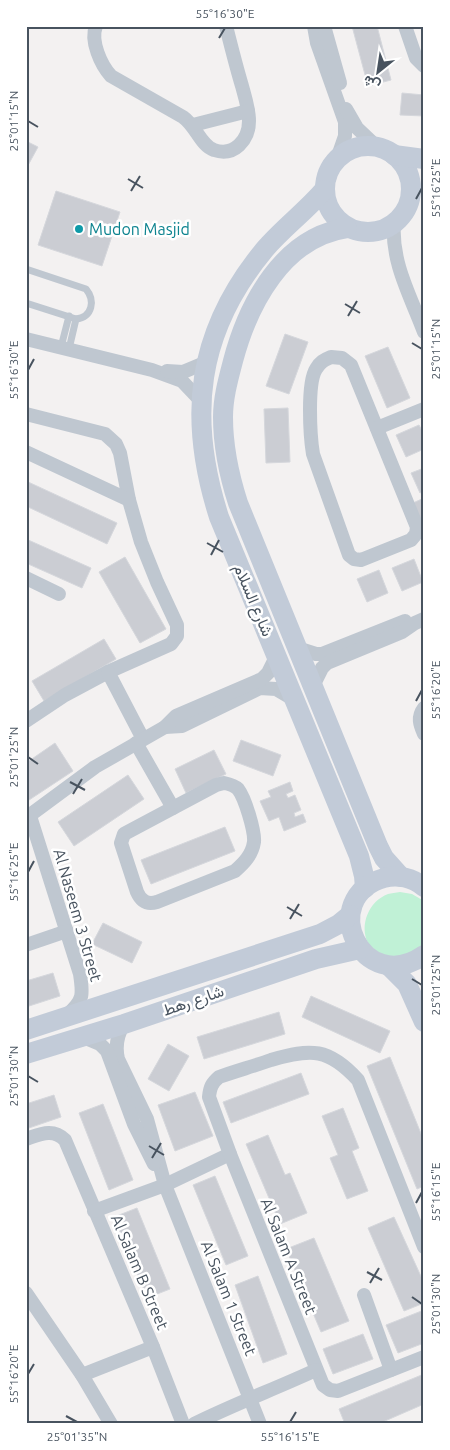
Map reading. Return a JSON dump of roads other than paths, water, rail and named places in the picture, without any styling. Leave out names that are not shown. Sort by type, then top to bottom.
[{"type":"street","points":[[96,26],[94,39],[104,68],[111,76],[183,117],[193,126],[202,142],[212,150],[225,152],[237,148],[245,138],[248,128],[248,111],[226,26]]},
{"type":"street","points":[[314,26],[325,47],[346,109],[357,128],[404,165],[410,178],[411,192],[408,207]]},
{"type":"street","points":[[324,26],[325,47],[345,122],[345,136],[337,159]]},
{"type":"street","points":[[405,26],[416,58],[424,66]]},
{"type":"street","points":[[193,126],[248,111]]},
{"type":"street","points":[[424,160],[366,146],[355,148],[345,152],[330,168],[324,190],[326,201],[338,221],[347,228],[356,231],[376,232],[394,224],[416,196],[424,190]]},
{"type":"street","name":"شارع السلام","points":[[324,190],[308,208],[282,230],[250,270],[224,314],[214,337],[207,362],[201,401],[201,430],[204,460],[210,489],[219,517],[359,856],[365,888]]},
{"type":"street","points":[[394,224],[393,237],[396,260],[424,332]]},
{"type":"street","name":"شارع السلام","points":[[347,228],[325,232],[300,247],[282,264],[252,308],[242,332],[227,386],[224,445],[229,475],[238,503],[378,846],[388,863],[401,876]]},
{"type":"street","points":[[26,338],[152,370],[182,381],[201,401]]},
{"type":"street","points":[[331,357],[342,358],[351,365],[377,428],[417,527],[416,534],[411,540],[361,560],[354,559],[349,554],[313,454],[310,411],[315,370],[321,362],[331,357]]},
{"type":"street","points":[[152,370],[183,372],[207,362]]},
{"type":"street","points":[[377,428],[424,409]]},
{"type":"street","points":[[26,414],[96,431],[111,438],[116,444],[120,453],[129,500],[141,542],[177,626],[177,636],[171,644],[108,672],[65,695],[26,721]]},
{"type":"street","points":[[26,452],[129,500]]},
{"type":"street","points":[[26,578],[60,594]]},
{"type":"street","points":[[297,648],[322,654],[352,647],[381,635],[407,629],[420,621]]},
{"type":"street","points":[[313,686],[322,668],[327,663],[352,647]]},
{"type":"street","points":[[28,817],[95,767],[164,727],[176,716],[194,714],[262,679],[272,666],[276,655]]},
{"type":"street","points":[[108,672],[173,808]]},
{"type":"street","points":[[220,702],[260,688],[276,689],[293,699]]},
{"type":"street","points":[[424,708],[420,712],[419,722],[424,734]]},
{"type":"street","points":[[231,784],[238,789],[242,796],[254,831],[254,843],[244,864],[235,871],[157,902],[144,902],[136,892],[120,843],[121,838],[124,834],[173,808],[216,785],[231,784]]},
{"type":"street","name":"Al Naseem 3 Street","points":[[28,817],[80,974],[83,992],[80,1001],[64,1018]]},
{"type":"street","points":[[424,887],[401,876],[376,880],[358,895],[350,915],[352,933],[360,949],[368,957],[389,966],[415,961],[424,955]]},
{"type":"street","name":"شارع رهط","points":[[26,1030],[320,934],[339,924],[350,915]]},
{"type":"street","points":[[26,945],[67,931]]},
{"type":"street","name":"شارع رهط","points":[[26,1054],[124,1024],[316,959],[360,949]]},
{"type":"street","points":[[389,966],[407,984],[424,1022]]},
{"type":"street","name":"Al Salam 1 Street","points":[[124,1024],[118,1037],[116,1051],[141,1122],[147,1152],[165,1185],[260,1424]]},
{"type":"street","name":"Al Salam 1 Street","points":[[81,1036],[100,1044],[107,1051],[141,1122]]},
{"type":"street","name":"Al Salam A Street","points":[[424,1247],[358,1080],[348,1068],[322,1054],[306,1051],[219,1077],[213,1082],[209,1097],[323,1385],[330,1390],[338,1391],[424,1357]]},
{"type":"street","name":"Al Salam B Street","points":[[26,1138],[51,1132],[65,1140],[153,1347],[182,1424]]},
{"type":"street","points":[[165,1185],[230,1154]]},
{"type":"street","name":"Al Salam B Street","points":[[94,1211],[165,1185]]},
{"type":"street","points":[[26,1293],[82,1375],[111,1424]]},
{"type":"street","points":[[364,1295],[391,1370]]},
{"type":"street","name":"Al Salam B Street","points":[[82,1375],[153,1347]]},
{"type":"street","points":[[194,1424],[316,1370]]},
{"type":"lane","points":[[26,269],[86,289],[91,294],[92,302],[88,314],[82,318],[73,318],[26,303]]},
{"type":"lane","points":[[65,348],[73,318]]},
{"type":"place","name":"Mudon Masjid","points":[[79,229]]}]
